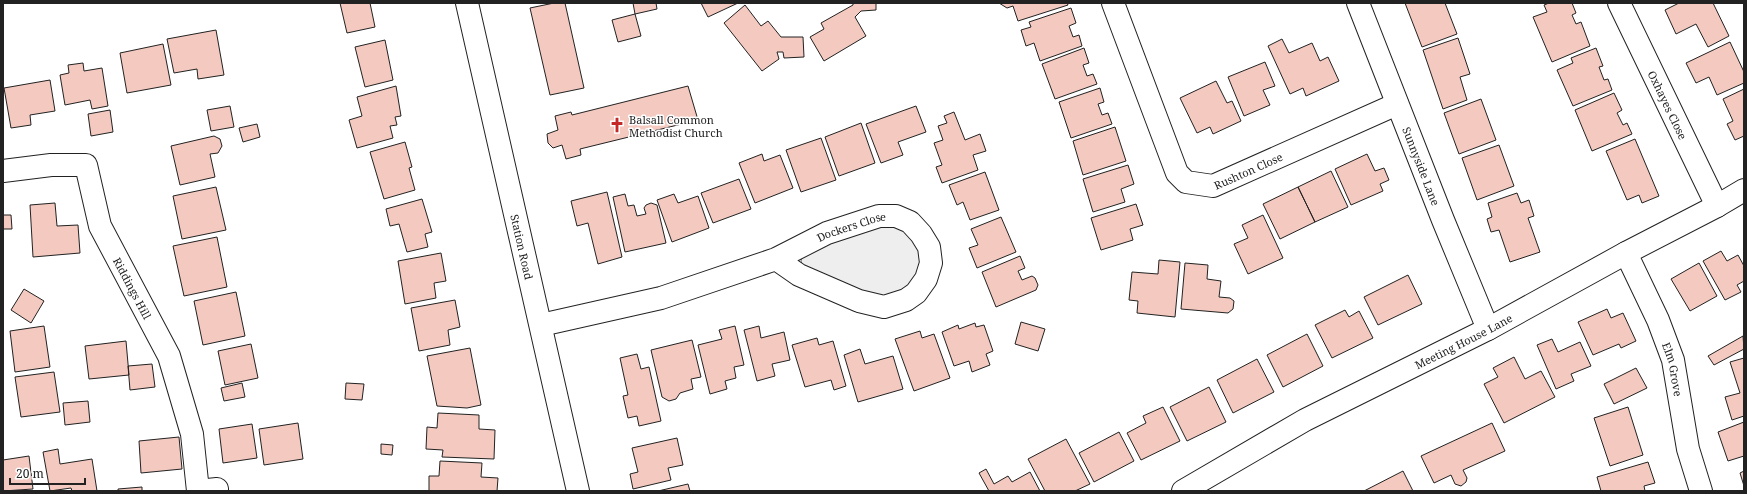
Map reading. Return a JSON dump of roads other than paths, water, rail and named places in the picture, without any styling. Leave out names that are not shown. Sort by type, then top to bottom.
[{"type":"street","name":"Station Road","points":[[467,3],[578,491]]},
{"type":"street","name":"Rushton Close","points":[[1114,3],[1177,173],[1186,182],[1213,186],[1397,104]]},
{"type":"street","name":"Sunnyside Lane","points":[[1358,3],[1488,329]]},
{"type":"street","name":"Oxhayes Close","points":[[1619,3],[1718,206]]},
{"type":"street","name":"Riddings Hill","points":[[3,171],[51,165],[86,165],[100,226],[169,356],[192,434],[204,490]]},
{"type":"street","name":"Meeting House Lane","points":[[1183,491],[1305,420],[1488,329],[1626,253],[1718,206],[1744,190]]},
{"type":"street","name":"Dockers Close","points":[[541,325],[660,298],[776,259],[827,233],[879,216],[896,216],[910,222],[921,234],[929,247],[931,263],[926,279],[916,293],[906,300],[884,307],[852,298],[799,275],[776,259]]},
{"type":"street","name":"Elm Grove","points":[[1626,253],[1658,320],[1674,360],[1688,448],[1701,491]]},
{"type":"place","name":"Balsall Common Methodist Church","points":[[617,125]]}]
